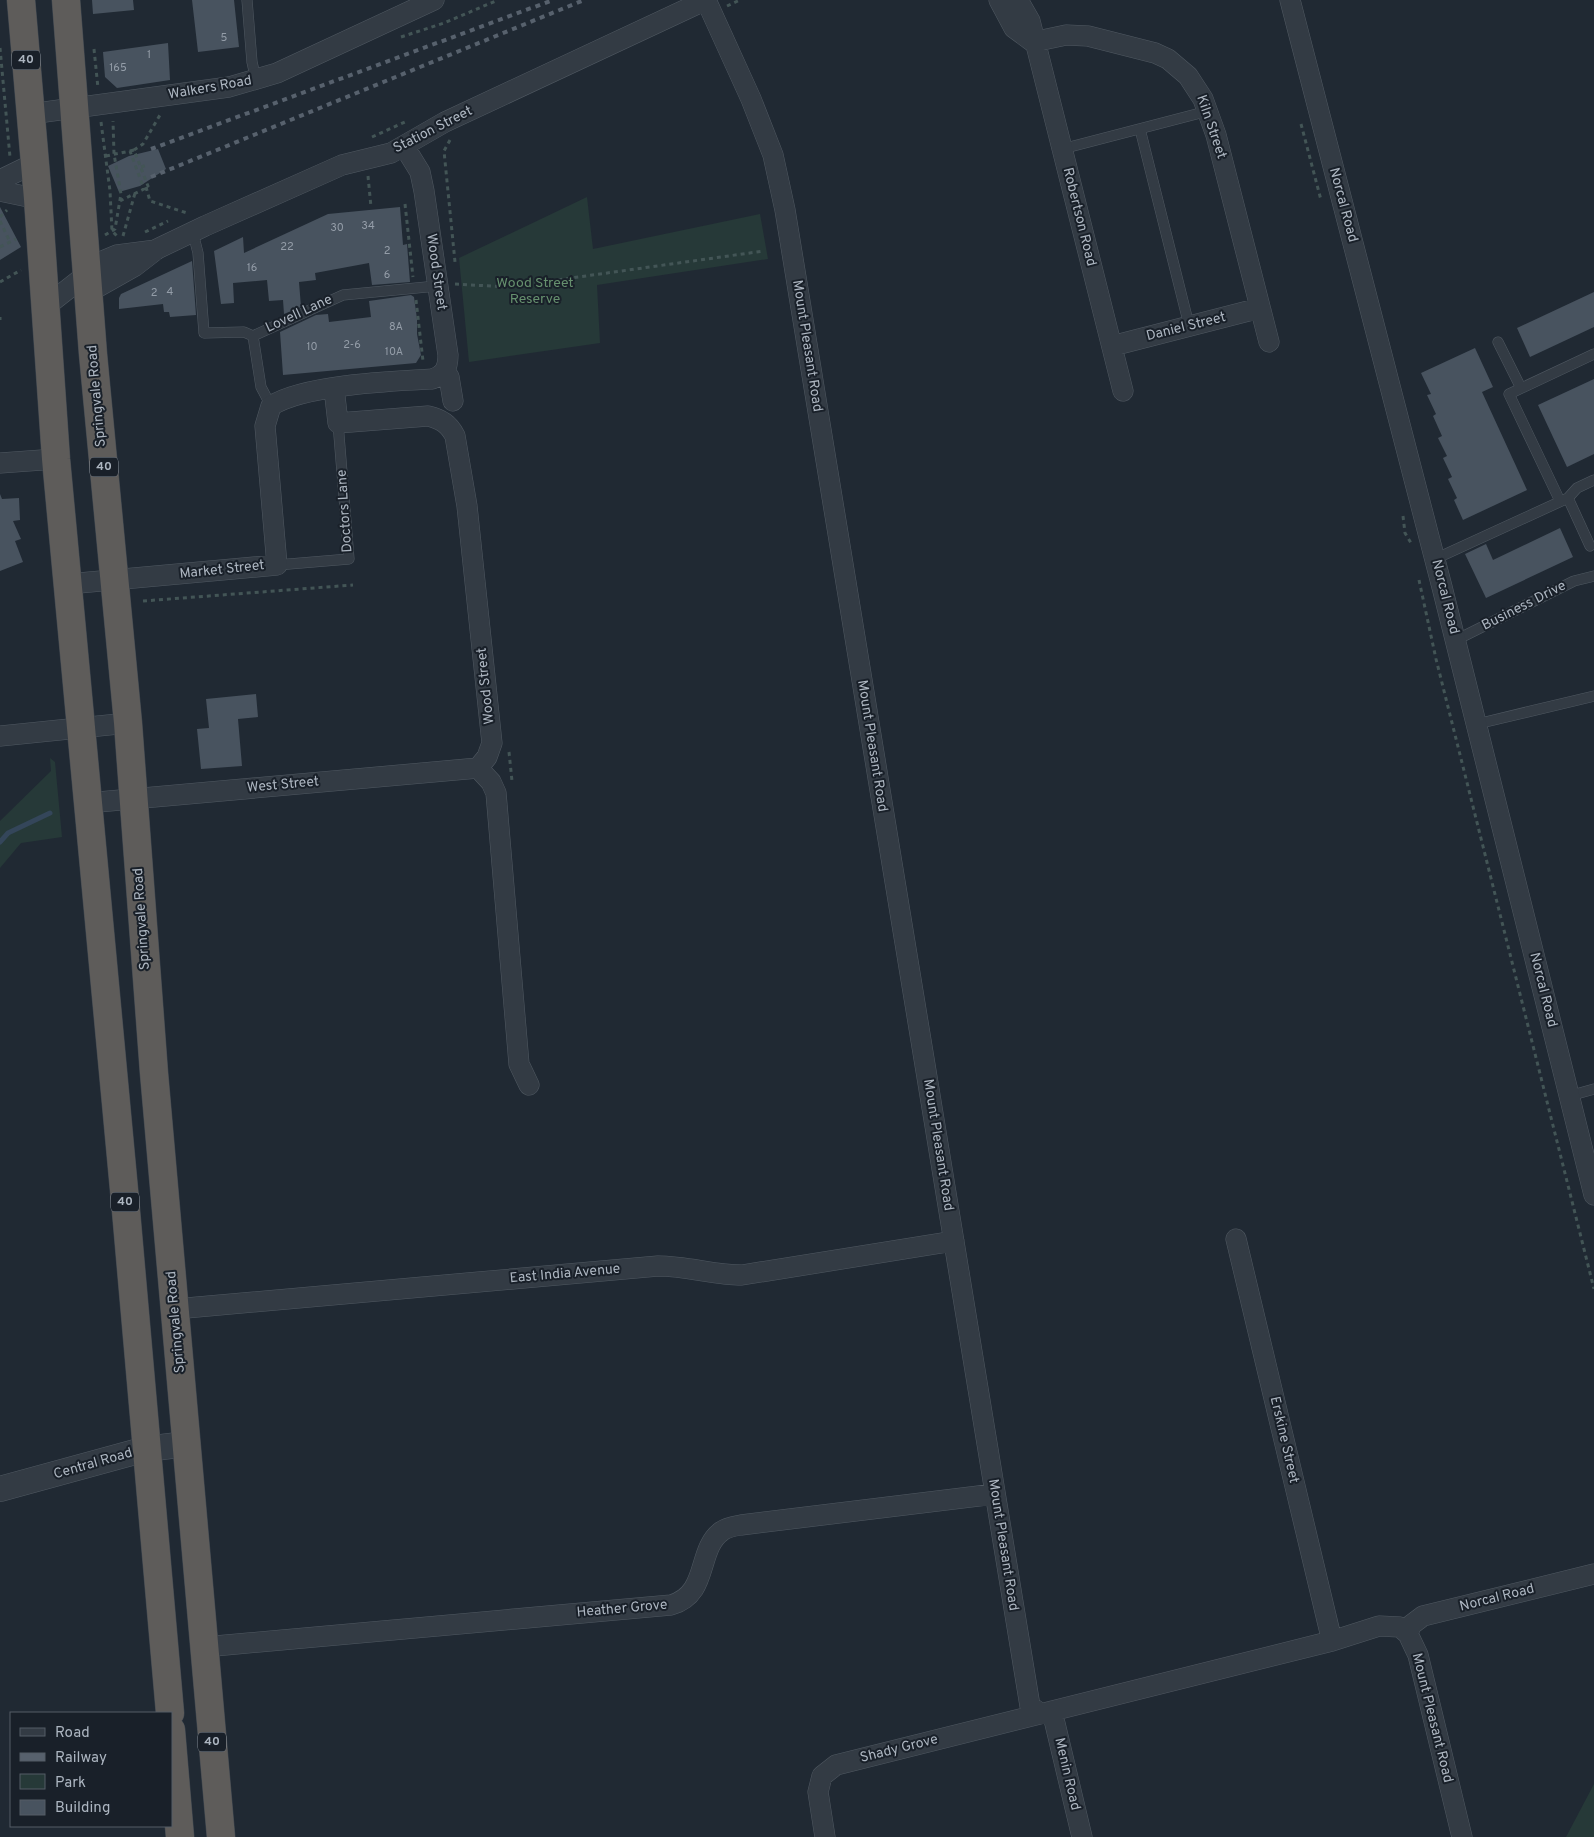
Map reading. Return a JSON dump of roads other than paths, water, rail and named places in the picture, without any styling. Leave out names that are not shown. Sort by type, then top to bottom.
[{"type":"highway","name":"40","points":[[21,0],[30,114],[16,172],[38,199],[56,459],[87,803],[115,1083],[170,1712]]},
{"type":"highway","name":"Springvale Road","points":[[66,0],[101,438],[116,579],[128,724],[154,1073],[220,1837]]},
{"type":"highway","points":[[172,1742],[180,1837]]},
{"type":"street","name":"Walkers Road","points":[[30,114],[229,87],[256,80],[309,58],[434,0]]},
{"type":"street","name":"Station Street","points":[[45,307],[89,283],[117,255],[157,250],[321,173],[342,165],[391,152],[445,122],[706,0]]},
{"type":"street","name":"Mount Pleasant Road","points":[[706,0],[751,99],[773,155],[785,210],[1030,1706],[1046,1712]]},
{"type":"street","points":[[999,0],[1014,28],[1033,42]]},
{"type":"street","name":"Robertson Road","points":[[1018,0],[1030,20],[1033,42],[1124,391]]},
{"type":"street","name":"Norcal Road","points":[[1290,0],[1456,640],[1594,1195]]},
{"type":"street","name":"Kiln Street","points":[[1033,42],[1077,34],[1155,53],[1168,59],[1188,76],[1208,111],[1216,135],[1269,342]]},
{"type":"street","name":"Wood Street","points":[[404,146],[420,172],[424,191],[448,355],[445,371],[449,377],[453,401]]},
{"type":"street","points":[[0,192],[38,199]]},
{"type":"street","name":"Daniel Street","points":[[1112,346],[1260,308]]},
{"type":"street","points":[[271,406],[291,396],[334,388],[432,379],[441,376],[445,371]]},
{"type":"street","points":[[334,388],[338,423]]},
{"type":"street","name":"Market Street","points":[[68,584],[277,564],[265,426],[271,406]]},
{"type":"street","name":"Wood Street","points":[[338,423],[428,416],[439,418],[450,426],[455,436],[467,506],[492,743],[487,757],[478,768]]},
{"type":"street","points":[[0,463],[56,459]]},
{"type":"street","points":[[0,736],[128,724]]},
{"type":"street","points":[[478,768],[491,782],[496,794],[519,1064],[529,1085]]},
{"type":"street","name":"West Street","points":[[87,803],[478,768]]},
{"type":"street","name":"Erskine Street","points":[[1236,1239],[1332,1641]]},
{"type":"street","name":"East India Avenue","points":[[175,1309],[658,1266],[680,1266],[727,1275],[742,1275],[954,1241]]},
{"type":"street","name":"Central Road","points":[[0,1489],[146,1448],[186,1444]]},
{"type":"street","name":"Heather Grove","points":[[204,1647],[671,1605],[685,1602],[694,1590],[713,1542],[722,1530],[741,1525],[995,1494]]},
{"type":"street","name":"Norcal Road","points":[[1408,1634],[1411,1624],[1424,1616],[1594,1574]]},
{"type":"street","points":[[1046,1712],[1332,1641],[1379,1626],[1400,1627],[1408,1634]]},
{"type":"street","name":"Mount Pleasant Road","points":[[1408,1634],[1418,1655],[1462,1837]]},
{"type":"street","name":"Shady Grove","points":[[825,1837],[818,1792],[822,1776],[836,1765],[1046,1712]]},
{"type":"street","name":"Menin Road","points":[[1046,1712],[1082,1837]]},
{"type":"lane","points":[[247,0],[252,62],[256,80]]},
{"type":"lane","points":[[1062,149],[1208,111]]},
{"type":"lane","points":[[1140,128],[1189,325]]},
{"type":"lane","name":"Lovell Lane","points":[[193,233],[198,253],[204,333],[244,332],[253,336],[343,295],[437,286]]},
{"type":"lane","points":[[253,336],[261,387],[271,406]]},
{"type":"lane","points":[[1498,342],[1521,388]]},
{"type":"lane","points":[[1590,546],[1509,394],[1594,354]]},
{"type":"lane","name":"Doctors Lane","points":[[277,564],[349,559],[338,423]]},
{"type":"lane","points":[[1435,559],[1564,500],[1577,488],[1594,480]]},
{"type":"lane","name":"Business Drive","points":[[1456,640],[1574,581],[1594,576]]},
{"type":"lane","points":[[1477,724],[1594,696]]},
{"type":"lane","points":[[1569,1096],[1594,1089]]},
{"type":"waterway","points":[[0,842],[8,833],[50,813]]},
{"type":"railway","points":[[151,149],[553,0]]},
{"type":"railway","points":[[151,177],[584,0]]},
{"type":"park label","name":"Wood Street Reserve","points":[[535,292]]}]
